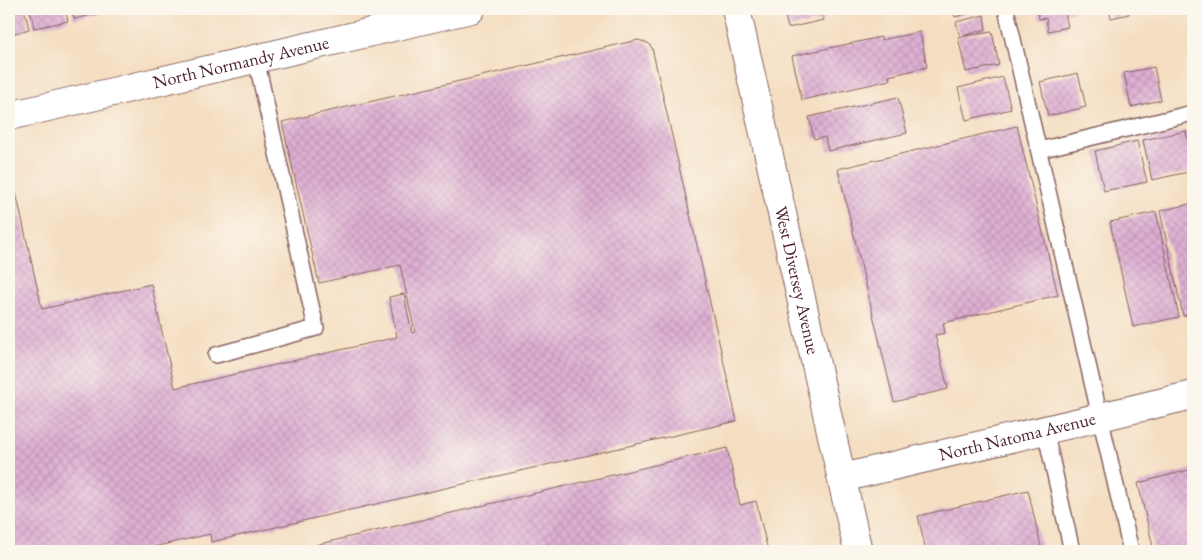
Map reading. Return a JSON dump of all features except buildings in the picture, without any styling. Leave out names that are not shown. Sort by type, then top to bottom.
[{"type":"street","name":"North Normandy Avenue","points":[[9,116],[471,9]]},
{"type":"street","name":"West Diversey Avenue","points":[[736,9],[858,551]]},
{"type":"street","name":"North Natoma Avenue","points":[[842,478],[1193,395]]},
{"type":"lane","points":[[1006,9],[1131,551]]},
{"type":"lane","points":[[216,355],[316,328],[256,58]]},
{"type":"lane","points":[[1039,150],[1193,114]]},
{"type":"lane","points":[[1045,430],[1072,551]]}]
